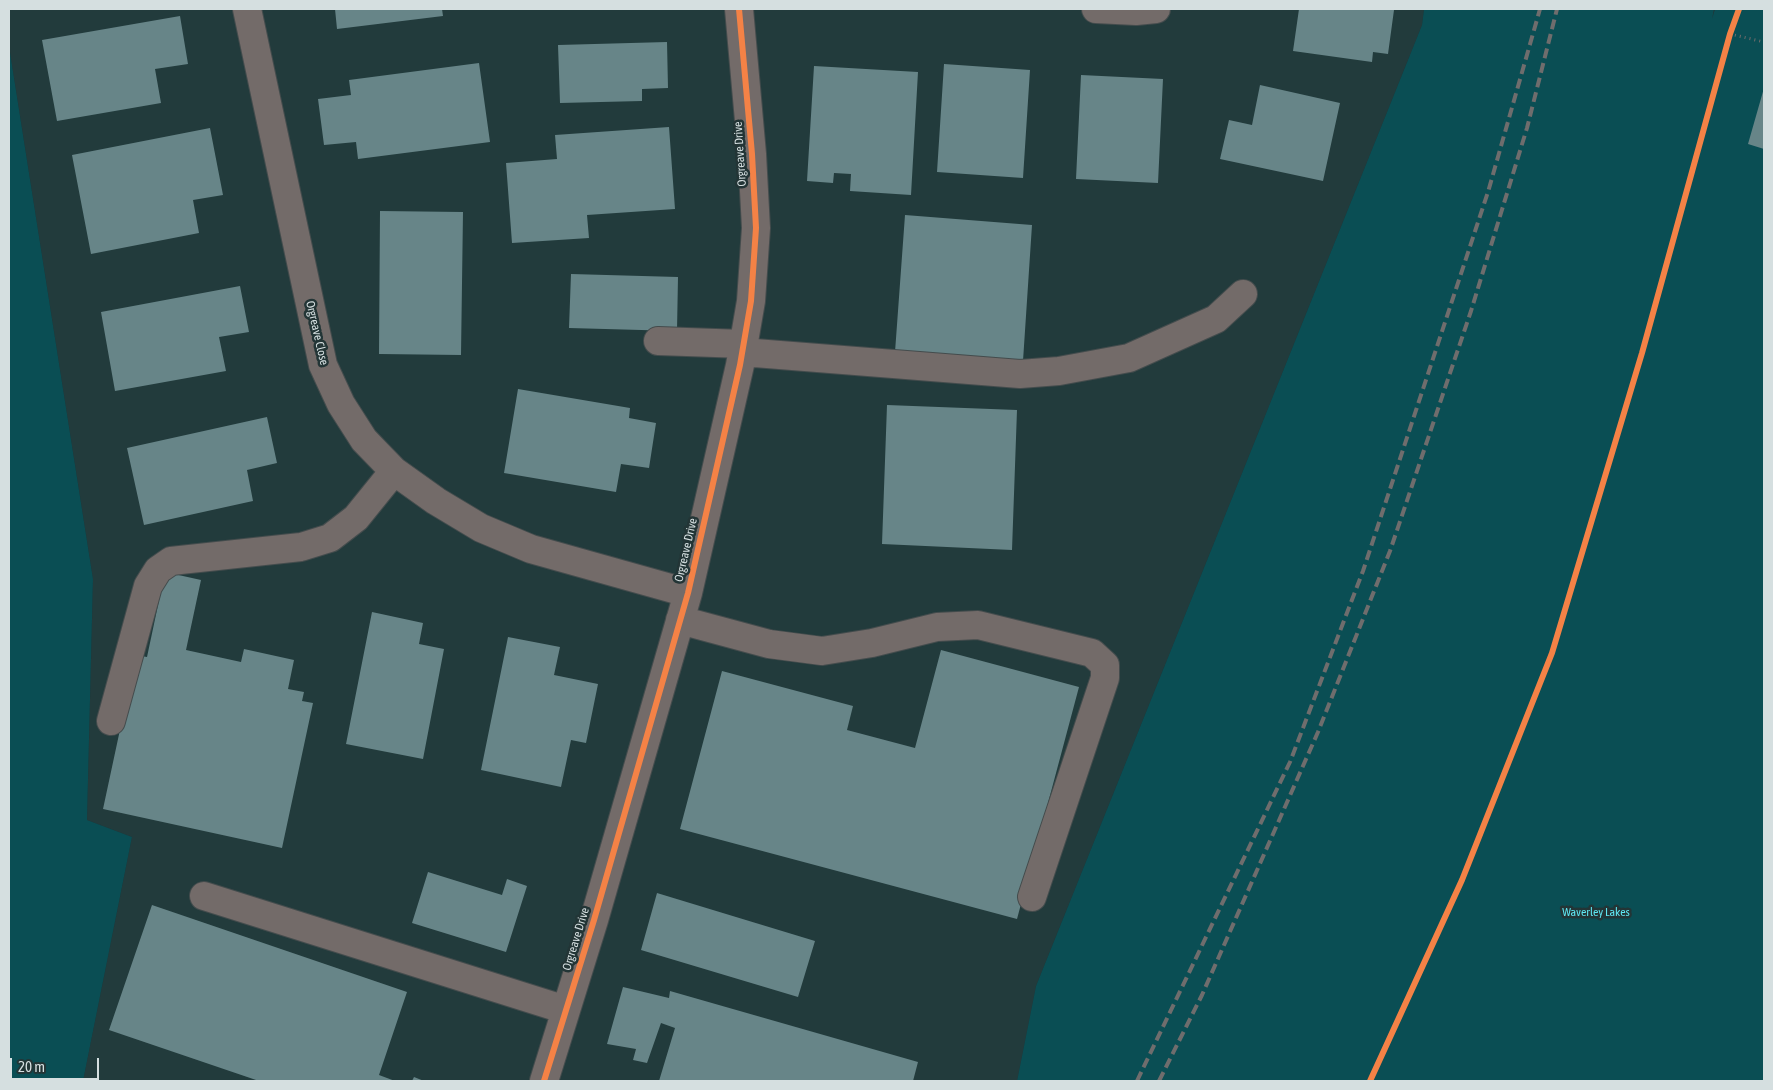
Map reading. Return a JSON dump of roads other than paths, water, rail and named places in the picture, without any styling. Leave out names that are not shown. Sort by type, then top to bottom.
[{"type":"street","name":"Orgreave Close","points":[[247,9],[324,365],[341,404],[364,440],[394,471],[436,501],[481,528],[531,549],[688,593]]},
{"type":"street","name":"Orgreave Drive","points":[[544,1081],[597,911],[688,593],[743,348],[750,301],[756,228],[752,154],[739,9]]},
{"type":"street","points":[[1096,9],[1136,11],[1156,9]]},
{"type":"street","points":[[658,341],[1020,374],[1059,371],[1129,358],[1216,319],[1243,294]]},
{"type":"street","points":[[111,721],[148,586],[158,570],[171,561],[301,547],[330,538],[356,518],[394,471]]},
{"type":"street","points":[[680,620],[769,644],[822,651],[872,643],[937,627],[978,625],[1092,653],[1106,665],[1105,678],[1032,896]]},
{"type":"street","points":[[204,896],[566,1010]]},
{"type":"railway","points":[[1137,1081],[1290,762],[1363,571],[1488,192],[1540,9]]},
{"type":"railway","points":[[1159,1081],[1202,995],[1318,732],[1390,551],[1471,311],[1527,128],[1557,9]]},
{"type":"park label","name":"Waverley Lakes","points":[[1596,912]]}]
